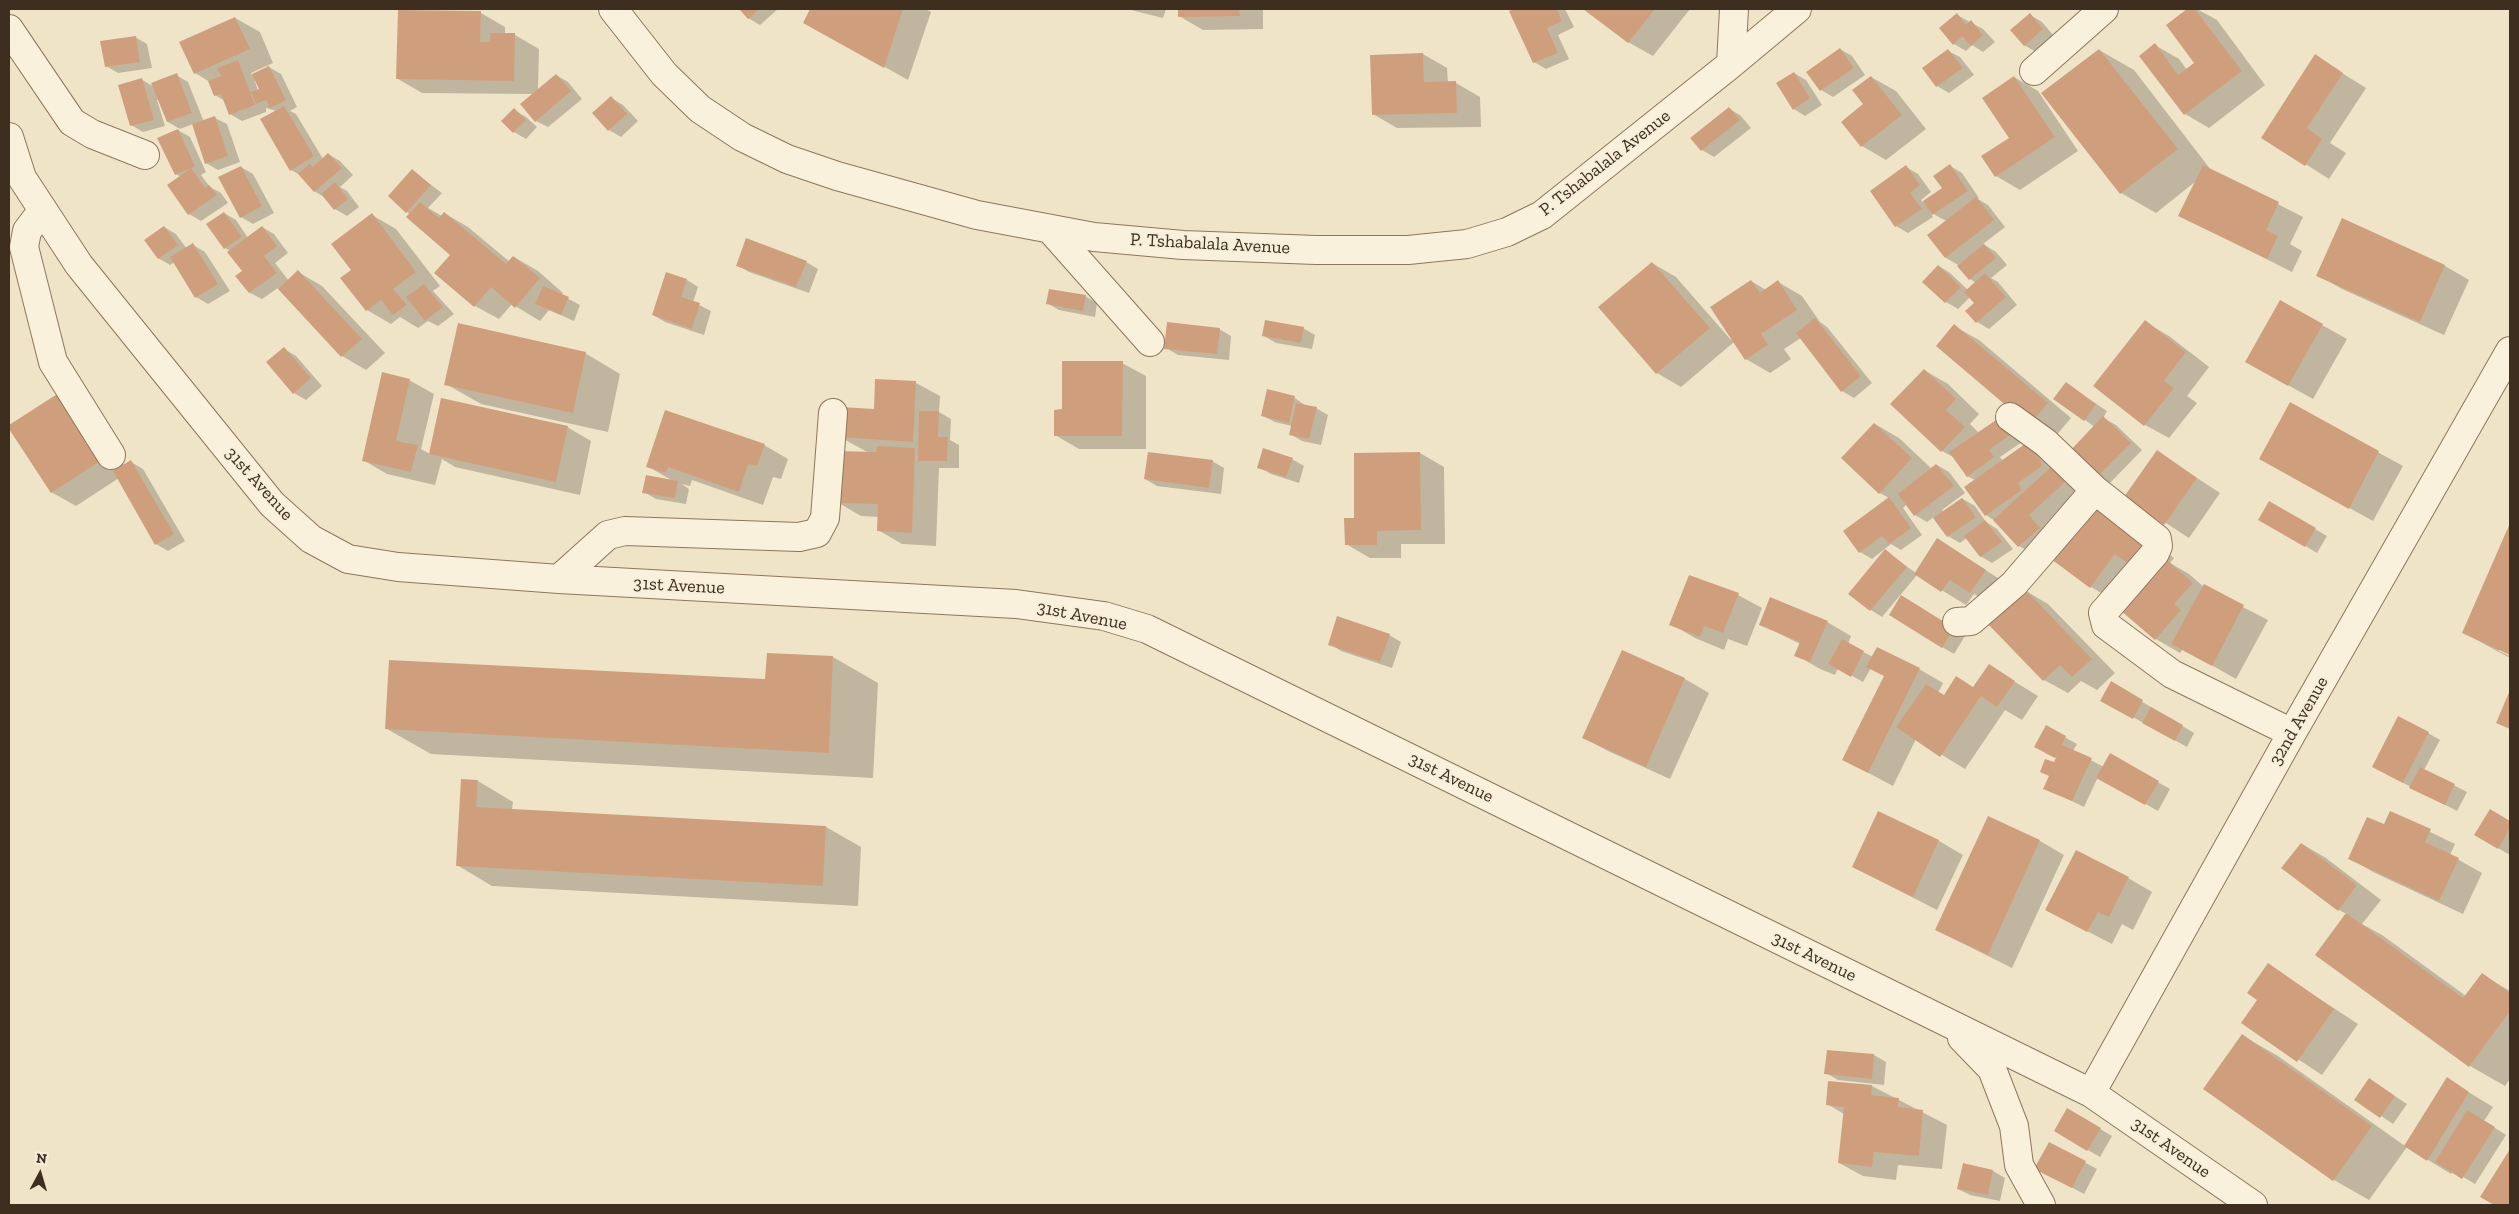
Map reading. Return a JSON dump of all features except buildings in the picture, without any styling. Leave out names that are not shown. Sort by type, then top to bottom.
[{"type":"street","name":"P. Tshabalala Avenue","points":[[613,9],[664,74],[700,109],[742,137],[787,159],[836,176],[977,215],[1094,237],[1183,245],[1316,250],[1408,250],[1467,244],[1507,232],[1542,215],[1732,64],[1797,9]]},
{"type":"street","points":[[1732,64],[1734,9]]},
{"type":"street","points":[[2034,72],[2104,9]]},
{"type":"street","points":[[9,29],[72,122],[92,134],[145,155]]},
{"type":"street","name":"31st Avenue","points":[[9,137],[22,178],[79,265],[272,504],[311,539],[348,559],[398,567],[559,579],[1016,604],[1104,616],[1147,629],[2091,1093],[2253,1205]]},
{"type":"street","points":[[42,211],[28,231],[24,246],[53,362],[111,455]]},
{"type":"street","points":[[1050,229],[1150,342]]},
{"type":"street","name":"32nd Avenue","points":[[2091,1093],[2292,733],[2510,351]]},
{"type":"street","points":[[559,579],[608,535],[625,531],[798,537],[817,533],[825,518],[832,413]]},
{"type":"street","points":[[2010,417],[2046,443],[2095,490],[2157,539],[2158,546],[2155,553],[2103,613],[2106,625],[2172,674],[2292,733]]},
{"type":"street","points":[[1957,622],[1971,621],[2014,584],[2095,490]]},
{"type":"street","points":[[1947,1023],[1992,1068],[2014,1126],[2019,1165],[2040,1205]]}]
